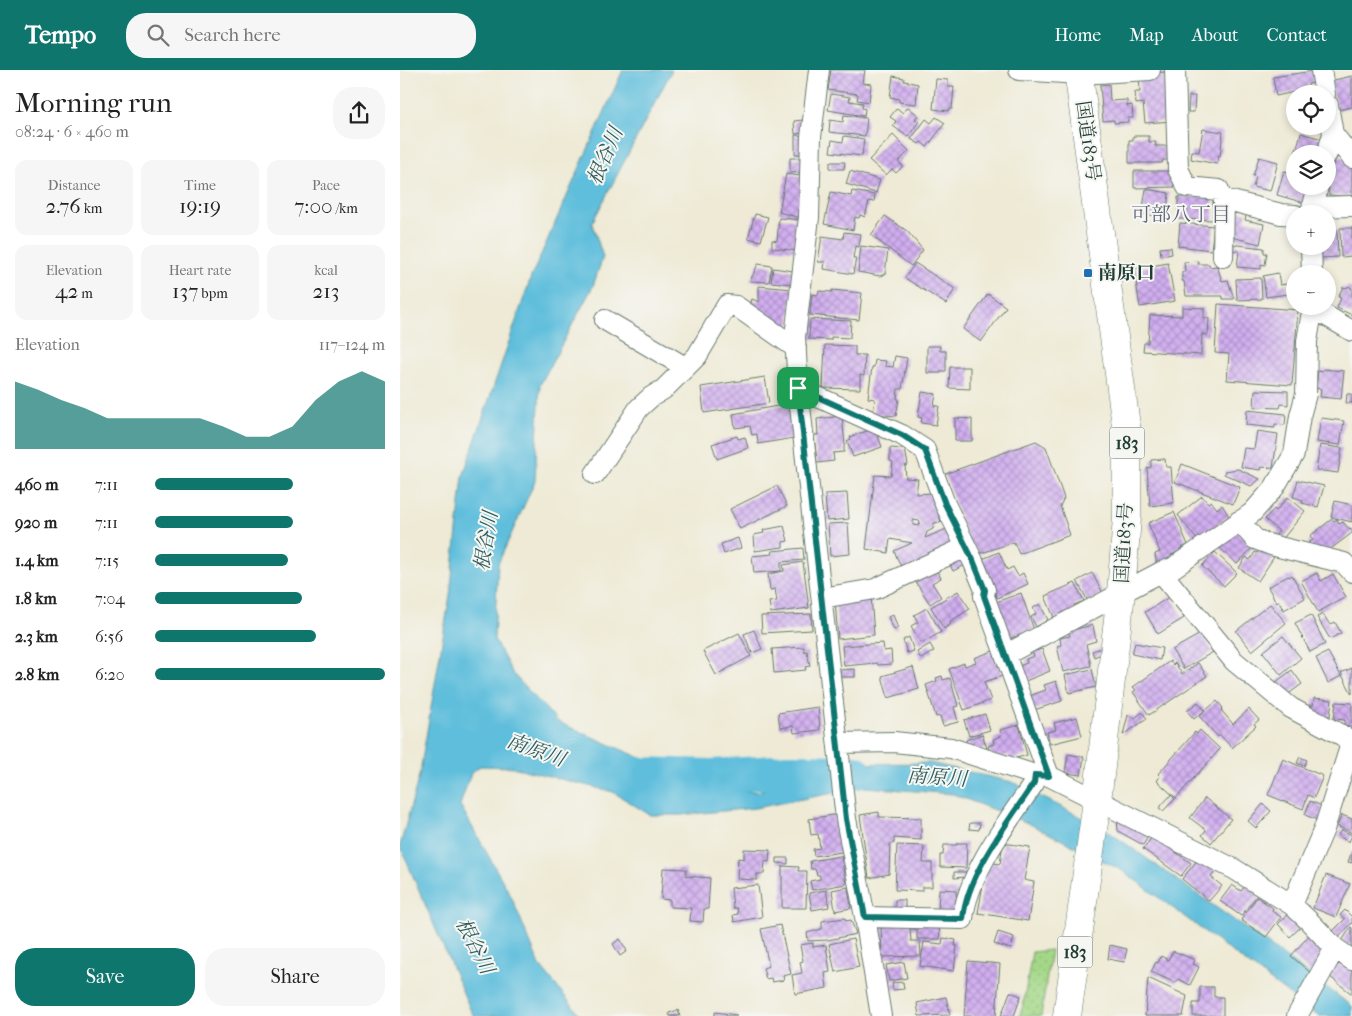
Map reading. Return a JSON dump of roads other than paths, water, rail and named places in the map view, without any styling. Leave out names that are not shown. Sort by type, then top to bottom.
[{"type":"highway","name":"国道183号","points":[[1067,1016],[1096,810],[1121,593],[1127,518],[1127,433],[1079,72]]},
{"type":"street","points":[[819,70],[811,137],[809,217],[795,337],[798,388],[846,819],[865,917],[881,1016]]},
{"type":"street","points":[[1019,70],[1079,72],[1150,70]]},
{"type":"street","points":[[1174,70],[1178,169],[1187,187],[1219,190]]},
{"type":"street","points":[[1321,70],[1324,85]]},
{"type":"street","points":[[1334,135],[1352,158]]},
{"type":"street","points":[[1223,257],[1224,199],[1280,214],[1286,214]]},
{"type":"street","points":[[1336,208],[1352,206]]},
{"type":"street","points":[[595,474],[639,408],[651,397],[664,390],[696,356],[727,305],[736,306],[796,348]]},
{"type":"street","points":[[1006,655],[1161,572],[1173,568],[1252,513],[1274,488],[1294,454],[1300,416],[1306,394],[1307,341],[1312,315]]},
{"type":"street","points":[[1327,315],[1352,330]]},
{"type":"street","points":[[605,320],[685,367]]},
{"type":"street","points":[[798,388],[902,435],[925,450],[945,504],[985,590],[984,596],[1006,655],[1039,778],[975,876],[964,907],[963,919],[865,917]]},
{"type":"street","points":[[1239,521],[1255,539],[1271,545],[1344,563],[1352,572]]},
{"type":"street","points":[[822,598],[875,589],[966,547]]},
{"type":"street","points":[[1161,572],[1234,661],[1291,708],[1345,737],[1350,747],[1324,829],[1292,905]]},
{"type":"street","points":[[838,746],[894,742],[951,748],[1039,778],[1096,810],[1234,869],[1292,905],[1335,948],[1352,960]]},
{"type":"street","points":[[1296,1016],[1335,948]]},
{"type":"water","name":"根谷川","points":[[623,70],[672,70],[592,223],[603,257],[593,286],[540,385],[535,481],[498,564],[494,639],[513,674],[558,722],[708,787],[758,792],[828,764],[930,763],[1012,782],[1105,829],[1352,1006],[1352,1016],[1318,1016],[1123,871],[1030,824],[953,794],[865,787],[755,808],[681,815],[650,815],[613,792],[512,767],[480,766],[471,773],[460,805],[511,896],[540,966],[581,1016],[474,1016],[400,846],[420,772],[450,595],[463,476],[531,277]]},
{"type":"waterway","name":"南原川","points":[[636,774],[713,776],[788,771],[855,772]]},
{"type":"place","name":"南原口","points":[[1088,273]]},
{"type":"district","name":"可部八丁目","points":[[1181,214]]}]
